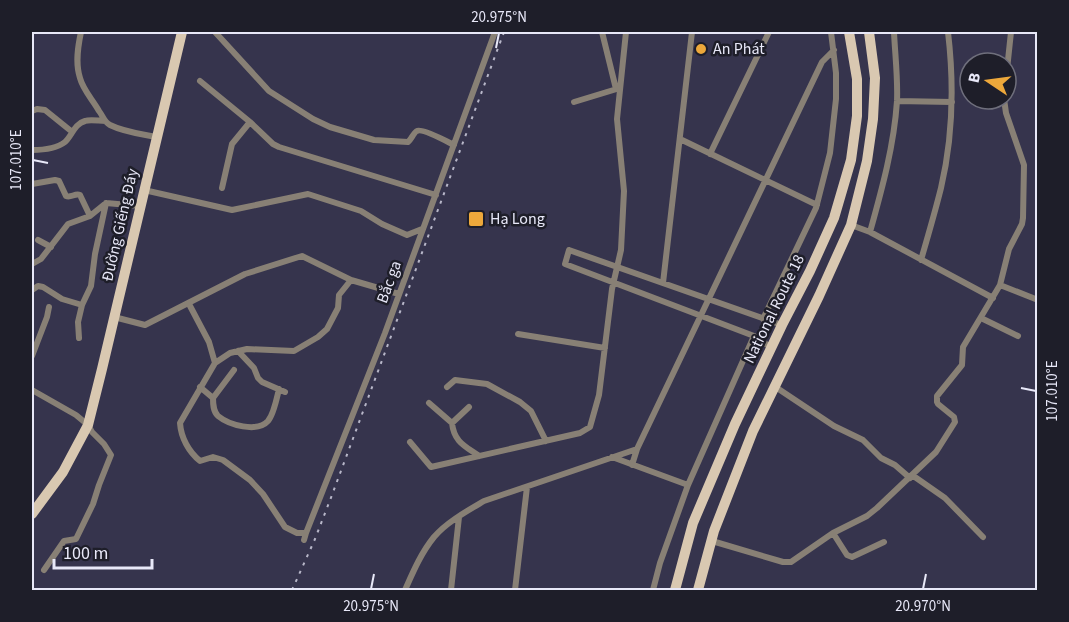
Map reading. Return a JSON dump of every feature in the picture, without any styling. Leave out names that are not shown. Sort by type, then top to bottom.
[{"type":"main road","name":"Đường Giếng Đáy","points":[[32,514],[63,472],[88,425],[182,32]]},
{"type":"main road","name":"National Route 18","points":[[675,591],[693,523],[735,424],[834,218],[851,160],[857,116],[857,79],[849,32]]},
{"type":"main road","name":"National Route 18","points":[[698,591],[712,541],[753,431],[851,225],[867,161],[873,119],[875,78],[869,32]]},
{"type":"main road","points":[[772,348],[789,356]]},
{"type":"street","points":[[81,32],[78,47],[79,76],[105,122],[121,130],[156,137]]},
{"type":"street","points":[[215,32],[269,91],[313,119],[330,127],[374,140],[408,142],[418,130],[454,145]]},
{"type":"street","name":"Bắc ga","points":[[200,387],[180,423],[180,432],[192,454],[200,461],[213,457],[223,460],[250,480],[263,494],[285,527],[305,536],[399,294],[495,32]]},
{"type":"street","points":[[602,32],[618,89]]},
{"type":"street","points":[[410,442],[431,467],[580,433],[590,427],[599,395],[614,282],[621,250],[624,191],[616,119],[626,32]]},
{"type":"street","points":[[663,283],[692,32]]},
{"type":"street","points":[[710,154],[769,32]]},
{"type":"street","points":[[764,319],[817,205],[830,153],[834,128],[836,73],[831,32]]},
{"type":"street","points":[[870,232],[887,171],[897,101],[894,32]]},
{"type":"street","points":[[921,260],[942,186],[948,146],[952,102],[948,32]]},
{"type":"street","points":[[1009,51],[1011,32]]},
{"type":"street","points":[[632,465],[637,449],[822,62],[834,50]]},
{"type":"street","points":[[200,81],[279,147],[436,195]]},
{"type":"street","points":[[574,102],[618,89]]},
{"type":"street","points":[[897,101],[952,102]]},
{"type":"street","points":[[32,111],[45,110],[71,131]]},
{"type":"street","points":[[712,541],[788,562],[796,560],[833,533],[867,516],[936,452],[954,424],[954,417],[938,404],[937,396],[962,365],[963,347],[1000,285],[1009,249],[1023,218],[1024,165],[1006,111]]},
{"type":"street","points":[[32,150],[54,147],[64,142],[70,136],[71,131],[84,121],[105,122]]},
{"type":"street","points":[[222,188],[232,144],[250,122]]},
{"type":"street","points":[[680,139],[817,205]]},
{"type":"street","points":[[32,184],[59,181],[66,196],[80,195],[90,216]]},
{"type":"street","points":[[144,190],[232,210],[308,194],[361,212],[407,235],[422,229]]},
{"type":"street","points":[[79,338],[78,322],[82,305],[91,286],[106,203]]},
{"type":"street","points":[[32,264],[41,259],[68,224],[90,216],[106,203],[140,206]]},
{"type":"street","points":[[851,225],[870,232],[993,298]]},
{"type":"street","points":[[38,240],[51,247]]},
{"type":"street","points":[[772,348],[754,336],[565,264],[569,250],[782,325]]},
{"type":"street","points":[[114,316],[145,325],[245,274],[302,256],[351,280],[399,294]]},
{"type":"street","points":[[213,398],[200,387],[215,363],[230,353],[247,349],[294,351],[318,337],[331,323],[339,308],[339,296],[351,280]]},
{"type":"street","points":[[1000,285],[1038,300]]},
{"type":"street","points":[[32,290],[43,286],[62,299],[82,305]]},
{"type":"street","points":[[189,304],[209,342],[215,363]]},
{"type":"street","points":[[32,356],[49,307]]},
{"type":"street","points":[[981,318],[1018,336]]},
{"type":"street","points":[[518,334],[605,348]]},
{"type":"street","points":[[653,591],[660,563],[688,485],[754,336]]},
{"type":"street","points":[[234,370],[213,398],[213,407],[217,415],[236,425],[258,426],[268,421],[282,390],[262,382],[254,368],[238,351]]},
{"type":"street","points":[[447,387],[455,380],[487,384],[520,402],[531,411],[546,441]]},
{"type":"street","points":[[774,386],[834,426],[863,440],[881,458],[945,498],[983,537]]},
{"type":"street","points":[[32,390],[76,415],[88,425],[111,455],[93,504],[76,539],[64,541],[44,570]]},
{"type":"street","points":[[429,403],[452,423],[453,433],[458,440],[479,456]]},
{"type":"street","points":[[452,423],[468,407]]},
{"type":"street","points":[[405,591],[420,558],[435,536],[484,501],[637,449]]},
{"type":"street","points":[[611,457],[688,485]]},
{"type":"street","points":[[515,591],[527,487]]},
{"type":"street","points":[[450,591],[459,517]]},
{"type":"street","points":[[833,533],[847,555],[852,557],[884,542]]},
{"type":"railway","points":[[292,590],[332,495],[504,32]]},
{"type":"place","name":"An Phát","points":[[701,49]]},
{"type":"place","name":"Hạ Long","points":[[476,219]]}]
